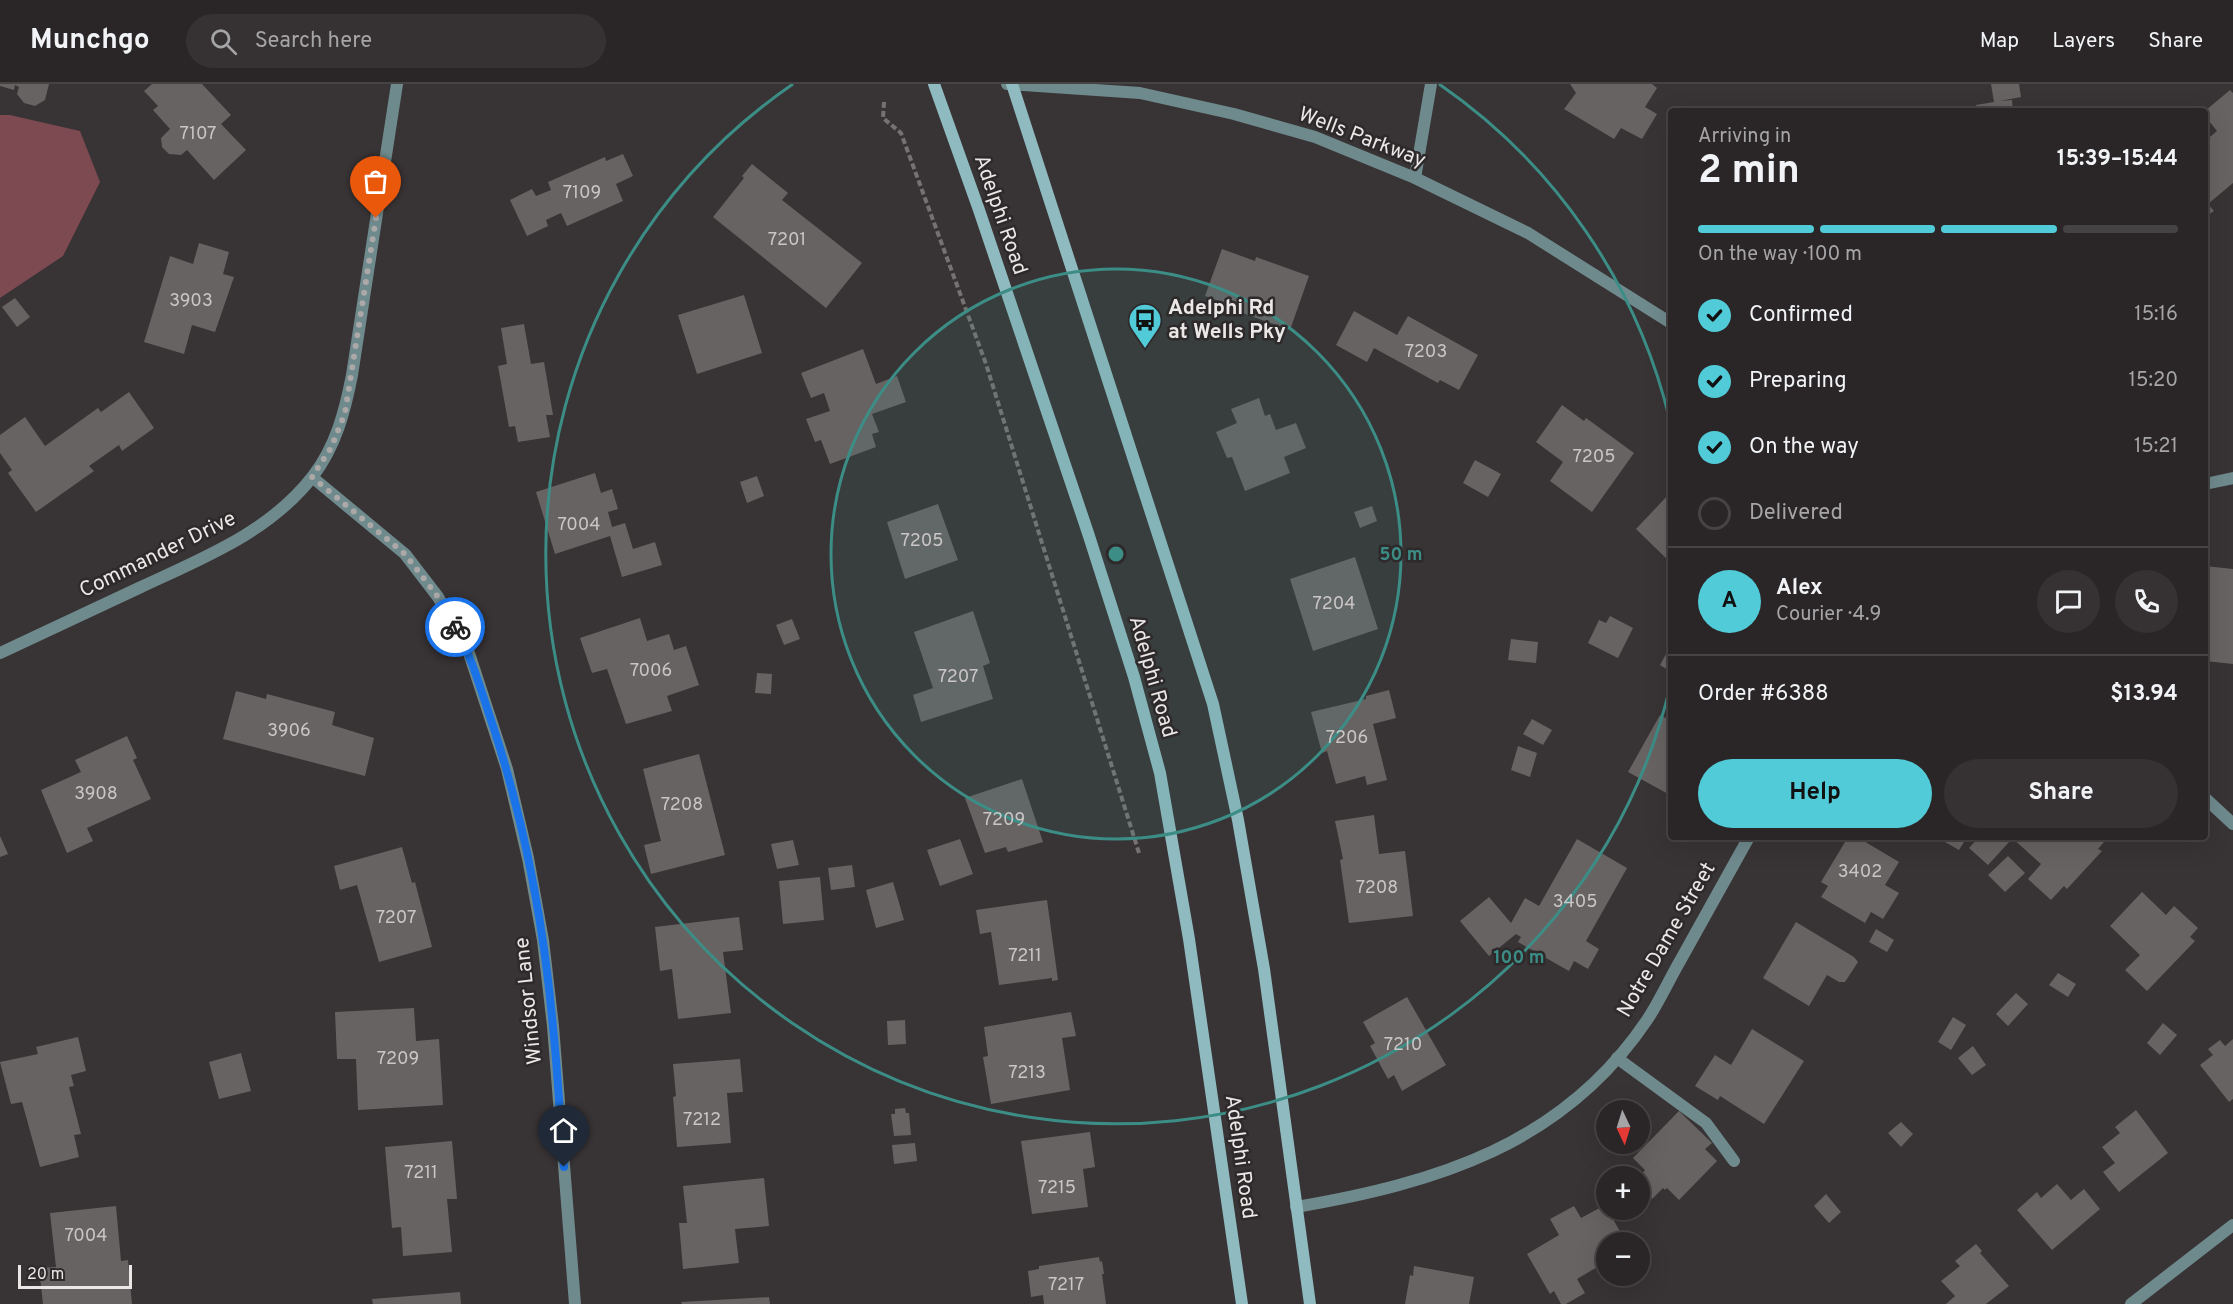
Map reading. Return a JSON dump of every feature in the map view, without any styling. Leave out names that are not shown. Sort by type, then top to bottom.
[{"type":"main road","name":"Adelphi Road","points":[[934,84],[1088,533],[1134,677],[1160,773],[1189,939],[1242,1304]]},
{"type":"main road","points":[[1012,84],[1213,704],[1238,820],[1264,969],[1310,1304]]},
{"type":"street","name":"Commander Drive","points":[[0,652],[226,547],[264,523],[290,502],[312,477],[331,448],[345,413],[397,84]]},
{"type":"street","name":"Wells Parkway","points":[[1006,84],[1140,93],[1234,114],[1315,137],[1415,178],[1528,233],[1668,320]]},
{"type":"street","points":[[1415,178],[1431,84]]},
{"type":"street","name":"Windsor Lane","points":[[312,477],[405,554],[438,597],[468,650],[507,769],[528,858],[543,940],[553,1026],[575,1304]]},
{"type":"street","points":[[2208,483],[2233,478]]},
{"type":"street","points":[[2208,801],[2233,824]]},
{"type":"street","name":"Notre Dame Street","points":[[1296,1207],[1397,1187],[1452,1170],[1496,1151],[1536,1129],[1570,1103],[1606,1071],[1647,1020],[1747,840]]},
{"type":"street","points":[[1617,1058],[1706,1124],[1734,1161]]},
{"type":"street","points":[[2131,1304],[2233,1225]]},
{"type":"path","points":[[884,102],[883,118],[902,133],[986,364],[1139,853]]},
{"type":"shaded area","points":[[0,115],[10,115],[80,131],[100,182],[63,256],[0,298]]},
{"type":"building","points":[[0,84],[49,84],[45,100],[35,106],[24,103],[17,94],[19,87],[15,85],[14,90],[0,86]]},
{"type":"building","points":[[152,84],[202,84],[231,115],[221,124],[246,150],[214,180],[187,150],[181,155],[169,154],[162,147],[161,138],[170,129],[153,110],[158,106],[144,91]]},
{"type":"building","points":[[1570,84],[1652,84],[1657,88],[1645,107],[1657,114],[1642,139],[1621,128],[1614,139],[1564,109],[1576,93]]},
{"type":"building","points":[[1991,84],[2019,84],[2021,97],[2000,101],[2012,100],[2013,108],[1976,108],[1976,105],[1994,102]]},
{"type":"building","points":[[2230,90],[2233,93],[2233,183],[2208,204],[2208,138],[2217,131],[2208,120],[2208,108]]},
{"type":"building","points":[[623,154],[633,176],[616,184],[623,201],[567,226],[561,213],[546,220],[548,226],[527,236],[510,200],[532,189],[536,196],[551,190],[548,182],[605,157],[606,161]]},
{"type":"building","points":[[752,164],[788,193],[782,200],[862,263],[826,308],[713,217],[744,178],[742,176]]},
{"type":"building","points":[[2208,204],[2214,211],[2208,215]]},
{"type":"building","points":[[199,243],[229,252],[223,274],[234,277],[215,332],[192,325],[184,354],[144,342],[170,256],[193,264]]},
{"type":"building","points":[[1222,249],[1255,261],[1256,257],[1309,276],[1290,330],[1237,311],[1239,308],[1205,296]]},
{"type":"building","points":[[744,295],[762,353],[697,374],[678,315]]},
{"type":"building","points":[[15,298],[30,317],[17,327],[2,307]]},
{"type":"building","points":[[1354,311],[1397,335],[1408,316],[1478,355],[1459,390],[1440,380],[1438,383],[1374,348],[1367,362],[1336,345]]},
{"type":"building","points":[[524,324],[531,364],[544,362],[553,415],[546,415],[550,437],[518,442],[515,426],[509,427],[498,366],[507,364],[501,328]]},
{"type":"building","points":[[863,349],[876,384],[897,376],[906,402],[872,414],[879,432],[872,434],[876,447],[830,464],[821,440],[815,442],[806,419],[830,411],[824,393],[811,398],[801,373]]},
{"type":"building","points":[[129,392],[154,428],[122,451],[119,445],[89,466],[94,471],[36,512],[8,473],[12,470],[0,453],[0,435],[25,417],[45,446],[98,408],[101,412]]},
{"type":"building","points":[[1259,398],[1265,416],[1270,414],[1276,430],[1296,423],[1306,448],[1284,457],[1290,473],[1245,491],[1232,457],[1227,458],[1216,432],[1237,423],[1231,409]]},
{"type":"building","points":[[1562,405],[1584,421],[1586,418],[1634,453],[1592,512],[1550,481],[1563,462],[1536,442]]},
{"type":"building","points":[[1475,460],[1501,474],[1488,497],[1463,483]]},
{"type":"building","points":[[595,473],[601,493],[612,489],[618,509],[608,512],[612,527],[625,523],[633,549],[655,542],[662,565],[622,577],[610,536],[555,554],[536,492]]},
{"type":"building","points":[[757,476],[764,496],[747,503],[740,482]]},
{"type":"building","points":[[1668,495],[1668,560],[1636,529]]},
{"type":"building","points":[[938,504],[958,560],[905,579],[887,522]]},
{"type":"building","points":[[1372,506],[1377,521],[1360,528],[1354,512]]},
{"type":"building","points":[[1355,557],[1378,629],[1313,651],[1290,579]]},
{"type":"building","points":[[2208,566],[2233,569],[2233,664],[2208,661]]},
{"type":"building","points":[[973,611],[990,663],[983,666],[993,699],[921,722],[913,695],[933,688],[914,632]]},
{"type":"building","points":[[1610,616],[1633,628],[1618,658],[1588,643],[1599,620],[1606,623]]},
{"type":"building","points":[[640,618],[647,641],[669,634],[674,650],[686,646],[699,685],[667,696],[672,711],[626,724],[607,669],[592,673],[580,638]]},
{"type":"building","points":[[792,619],[800,639],[784,645],[776,625]]},
{"type":"building","points":[[1511,639],[1538,642],[1536,663],[1508,660]]},
{"type":"building","points":[[1668,650],[1668,670],[1660,665]]},
{"type":"building","points":[[757,673],[772,674],[771,694],[755,693]]},
{"type":"building","points":[[1389,690],[1396,718],[1373,724],[1387,780],[1367,785],[1365,776],[1336,784],[1327,751],[1322,753],[1311,712],[1366,699],[1366,696]]},
{"type":"building","points":[[236,691],[266,699],[267,694],[335,712],[332,725],[374,738],[365,776],[223,739]]},
{"type":"building","points":[[1660,715],[1668,719],[1668,794],[1628,772]]},
{"type":"building","points":[[1532,719],[1552,730],[1543,745],[1523,734]]},
{"type":"building","points":[[127,736],[137,758],[133,760],[151,799],[87,828],[93,841],[67,853],[41,790],[81,772],[75,760]]},
{"type":"building","points":[[1518,746],[1537,753],[1530,777],[1511,770]]},
{"type":"building","points":[[699,754],[725,855],[651,874],[644,845],[661,841],[643,769]]},
{"type":"building","points":[[1022,779],[1043,842],[1008,852],[1006,847],[985,853],[965,798]]},
{"type":"building","points":[[1374,815],[1379,854],[1405,851],[1413,916],[1349,923],[1340,860],[1343,859],[1335,821]]},
{"type":"building","points":[[0,836],[8,854],[0,857]]},
{"type":"building","points":[[960,839],[973,874],[940,886],[927,850]]},
{"type":"building","points":[[1577,839],[1627,868],[1586,941],[1599,949],[1588,969],[1574,961],[1569,971],[1518,942],[1521,937],[1516,934],[1489,956],[1460,921],[1489,897],[1511,923],[1525,898],[1539,906]]},
{"type":"building","points":[[793,840],[799,865],[777,869],[771,844]]},
{"type":"building","points":[[1846,840],[1862,840],[1899,862],[1885,885],[1899,893],[1883,919],[1871,912],[1865,923],[1821,897],[1828,886],[1821,882]]},
{"type":"building","points":[[1946,840],[1965,840],[1959,850],[1945,842]]},
{"type":"building","points":[[1976,840],[2011,840],[1988,865],[1969,848]]},
{"type":"building","points":[[2014,840],[2102,840],[2104,842],[2098,849],[2102,851],[2067,889],[2064,886],[2051,900],[2028,879],[2041,864]]},
{"type":"building","points":[[402,847],[412,883],[415,882],[432,947],[379,962],[357,885],[340,890],[334,866]]},
{"type":"building","points":[[2008,856],[2025,873],[2005,892],[1988,875]]},
{"type":"building","points":[[852,865],[855,887],[831,890],[828,868]]},
{"type":"building","points":[[820,877],[824,920],[783,924],[779,881]]},
{"type":"building","points":[[893,882],[904,920],[876,928],[866,890]]},
{"type":"building","points":[[2142,892],[2166,915],[2174,906],[2198,928],[2190,937],[2195,941],[2147,991],[2125,970],[2140,955],[2110,926]]},
{"type":"building","points":[[1047,900],[1058,980],[1052,981],[1052,978],[999,985],[991,932],[980,934],[976,910]]},
{"type":"building","points":[[739,917],[743,950],[723,952],[731,1013],[678,1019],[672,969],[660,971],[655,927]]},
{"type":"building","points":[[1796,922],[1854,957],[1858,962],[1845,982],[1839,982],[1827,975],[1809,1006],[1763,978]]},
{"type":"building","points":[[1876,929],[1894,940],[1887,952],[1869,942]]},
{"type":"building","points":[[2058,973],[2076,984],[2068,997],[2049,985]]},
{"type":"building","points":[[2016,993],[2028,1004],[2008,1026],[1996,1014]]},
{"type":"building","points":[[1407,997],[1446,1065],[1402,1091],[1394,1075],[1388,1079],[1370,1046],[1375,1043],[1363,1022]]},
{"type":"building","points":[[414,1008],[416,1041],[439,1039],[443,1105],[358,1110],[356,1059],[337,1059],[335,1012]]},
{"type":"building","points":[[1071,1012],[1076,1036],[1062,1038],[1070,1090],[991,1104],[983,1057],[988,1056],[984,1027]]},
{"type":"building","points":[[1953,1017],[1966,1025],[1951,1050],[1938,1042]]},
{"type":"building","points":[[905,1020],[906,1044],[888,1045],[887,1021]]},
{"type":"building","points":[[2163,1023],[2177,1035],[2160,1055],[2147,1043]]},
{"type":"building","points":[[1752,1029],[1804,1061],[1764,1124],[1720,1096],[1718,1100],[1695,1086],[1715,1055],[1731,1065]]},
{"type":"building","points":[[78,1037],[86,1071],[71,1075],[74,1086],[69,1087],[81,1134],[74,1135],[79,1157],[40,1167],[22,1102],[11,1104],[0,1062],[38,1054],[36,1047]]},
{"type":"building","points":[[2233,1039],[2233,1099],[2229,1102],[2200,1065],[2213,1055],[2208,1049],[2220,1040],[2225,1046]]},
{"type":"building","points":[[1973,1046],[1986,1065],[1972,1075],[1958,1058]]},
{"type":"building","points":[[241,1053],[251,1091],[219,1099],[209,1062]]},
{"type":"building","points":[[740,1059],[743,1092],[727,1093],[731,1143],[677,1147],[673,1064]]},
{"type":"building","points":[[905,1108],[906,1113],[909,1113],[911,1135],[894,1136],[891,1114],[895,1114],[895,1109]]},
{"type":"building","points":[[2136,1110],[2168,1153],[2119,1192],[2103,1172],[2115,1163],[2102,1147],[2120,1133],[2115,1127]]},
{"type":"building","points":[[1679,1111],[1712,1143],[1705,1149],[1717,1161],[1679,1200],[1667,1188],[1665,1190],[1663,1188],[1652,1199],[1650,1197],[1650,1166],[1641,1166],[1633,1158],[1637,1154],[1650,1154],[1650,1141]]},
{"type":"building","points":[[1901,1122],[1913,1134],[1901,1147],[1888,1133]]},
{"type":"building","points":[[1090,1132],[1095,1167],[1083,1169],[1088,1207],[1032,1214],[1021,1141]]},
{"type":"building","points":[[452,1141],[457,1199],[447,1199],[452,1252],[403,1256],[401,1227],[392,1228],[385,1147]]},
{"type":"building","points":[[915,1143],[917,1161],[894,1164],[892,1145]]},
{"type":"building","points":[[764,1178],[769,1226],[735,1229],[739,1263],[683,1269],[679,1223],[687,1223],[683,1186]]},
{"type":"building","points":[[2057,1184],[2071,1200],[2084,1189],[2100,1209],[2052,1250],[2017,1210],[2037,1192],[2041,1198]]},
{"type":"building","points":[[1826,1194],[1841,1212],[1829,1223],[1814,1206]]},
{"type":"building","points":[[116,1206],[121,1261],[128,1260],[132,1304],[43,1304],[39,1268],[56,1267],[50,1213]]},
{"type":"building","points":[[1574,1206],[1581,1218],[1596,1210],[1596,1220],[1614,1220],[1620,1232],[1596,1232],[1596,1268],[1577,1279],[1585,1293],[1566,1304],[1561,1304],[1554,1291],[1550,1294],[1527,1254],[1559,1235],[1550,1219]]},
{"type":"building","points":[[1976,1244],[1982,1251],[1980,1253],[2009,1286],[1986,1304],[1946,1304],[1955,1296],[1941,1281],[1960,1266],[1955,1261]]},
{"type":"building","points":[[1099,1257],[1104,1274],[1102,1274],[1106,1304],[1044,1304],[1043,1295],[1031,1297],[1028,1271],[1039,1269],[1039,1266]]},
{"type":"building","points":[[1414,1266],[1474,1277],[1469,1304],[1405,1304],[1410,1275],[1413,1276]]},
{"type":"building","points":[[460,1292],[461,1304],[373,1304],[372,1299]]},
{"type":"building","points":[[769,1297],[770,1304],[682,1304],[681,1302]]},
{"type":"way so far","points":[[376,218],[345,413],[331,448],[312,477],[405,554],[438,597],[455,627]]},
{"type":"place","name":"Adelphi Rd at Wells Pky","points":[[1145,349]]},
{"type":"route","points":[[455,627],[468,650],[507,769],[528,858],[543,940],[553,1026],[564,1167]]}]
